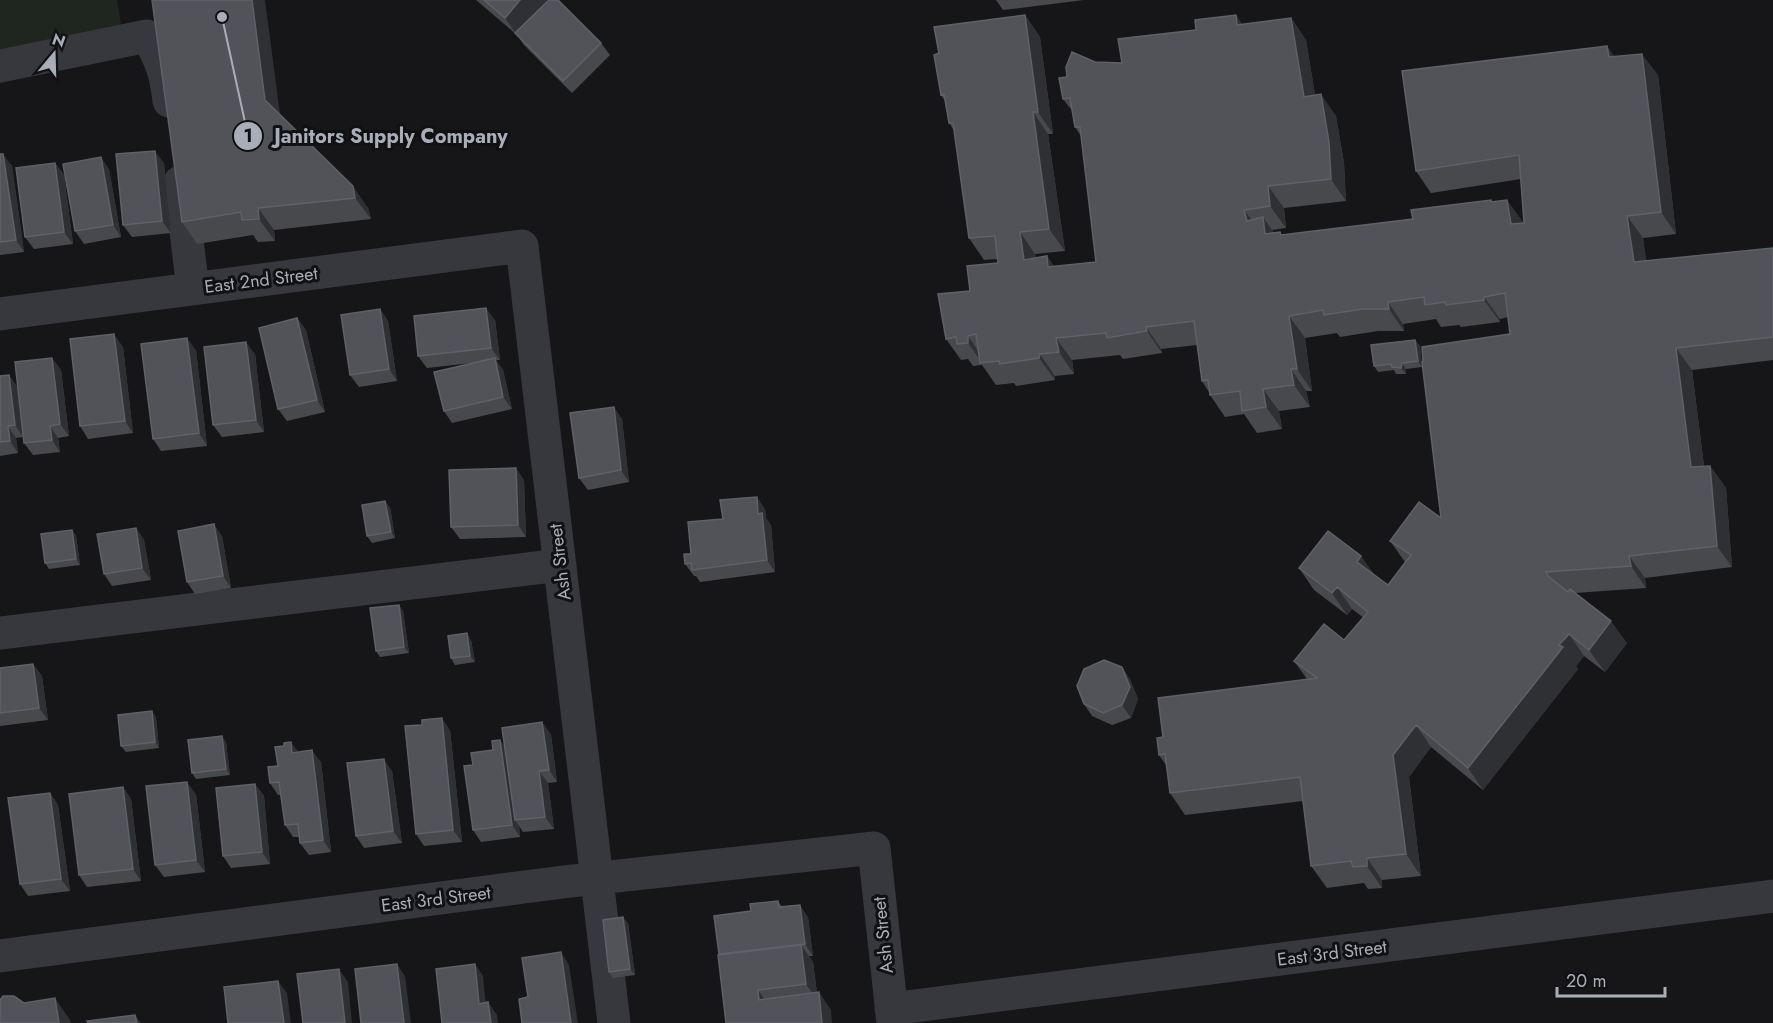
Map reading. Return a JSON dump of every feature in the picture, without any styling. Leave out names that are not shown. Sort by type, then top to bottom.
[{"type":"street","points":[[0,66],[147,36],[159,55],[166,74],[193,289]]},
{"type":"street","name":"East 2nd Street","points":[[0,314],[522,246]]},
{"type":"street","name":"Ash Street","points":[[522,246],[614,1023]]},
{"type":"street","points":[[0,633],[560,565]]},
{"type":"street","name":"Ash Street","points":[[874,848],[892,1016]]},
{"type":"street","name":"East 3rd Street","points":[[0,956],[597,878],[874,848]]},
{"type":"street","name":"East 3rd Street","points":[[892,1016],[1773,896]]},
{"type":"shaded area","points":[[0,0],[117,0],[122,31],[0,61]]},
{"type":"building","points":[[152,0],[252,0],[265,100],[353,186],[355,198],[258,208],[259,219],[242,220],[241,212],[182,222]]},
{"type":"building","points":[[484,0],[520,0],[505,18]]},
{"type":"building","points":[[549,0],[558,0],[601,43],[563,81],[515,33]]},
{"type":"building","points":[[1025,15],[1038,112],[1033,112],[1049,229],[1020,232],[1024,260],[1047,256],[1048,267],[1096,262],[1080,127],[1075,127],[1070,98],[1063,99],[1059,78],[1067,77],[1066,67],[1072,52],[1095,62],[1122,63],[1118,39],[1196,30],[1195,20],[1236,15],[1237,25],[1291,18],[1304,97],[1321,94],[1329,142],[1331,179],[1268,186],[1270,206],[1244,210],[1247,221],[1263,217],[1265,234],[1280,232],[1281,235],[1413,219],[1411,210],[1491,200],[1491,202],[1507,200],[1511,224],[1524,223],[1519,155],[1416,171],[1402,71],[1607,46],[1609,57],[1642,54],[1661,212],[1627,216],[1634,262],[1773,248],[1773,337],[1676,348],[1691,467],[1710,466],[1717,546],[1629,556],[1631,566],[1546,572],[1568,592],[1570,589],[1611,621],[1589,650],[1569,634],[1559,645],[1563,647],[1468,768],[1416,725],[1393,755],[1406,854],[1367,858],[1367,866],[1353,867],[1351,861],[1311,866],[1300,777],[1170,793],[1165,754],[1159,755],[1157,738],[1163,737],[1158,698],[1317,678],[1294,661],[1324,624],[1344,640],[1368,612],[1337,587],[1332,593],[1299,568],[1328,531],[1361,556],[1357,562],[1388,585],[1411,555],[1390,541],[1419,502],[1441,518],[1422,347],[1510,334],[1505,293],[1484,297],[1484,300],[1446,305],[1445,302],[1425,305],[1424,297],[1388,302],[1389,309],[1363,309],[1324,315],[1323,310],[1289,316],[1297,369],[1291,369],[1294,385],[1263,389],[1266,407],[1242,411],[1240,391],[1210,395],[1208,380],[1202,381],[1194,321],[1146,327],[1147,331],[1107,338],[1106,333],[1056,338],[1059,352],[1040,354],[1039,358],[1000,364],[999,361],[980,363],[976,334],[968,336],[968,343],[957,344],[956,337],[946,339],[938,294],[970,291],[967,266],[998,263],[995,236],[969,238],[953,123],[949,123],[944,94],[941,95],[934,55],[939,53],[934,27]]},
{"type":"building","points":[[155,151],[162,221],[123,225],[116,154]]},
{"type":"building","points":[[0,154],[3,154],[16,240],[0,242]]},
{"type":"building","points":[[101,157],[113,225],[75,231],[63,164]]},
{"type":"building","points":[[55,163],[64,232],[25,237],[16,168]]},
{"type":"building","points":[[486,308],[491,348],[418,356],[414,316]]},
{"type":"building","points":[[380,309],[389,369],[350,375],[341,315]]},
{"type":"building","points":[[297,318],[317,400],[278,409],[259,328]]},
{"type":"building","points":[[114,334],[125,421],[80,426],[70,339]]},
{"type":"building","points":[[187,338],[199,433],[153,439],[141,344]]},
{"type":"building","points":[[1415,340],[1418,361],[1402,363],[1401,368],[1392,367],[1391,364],[1374,366],[1371,345]]},
{"type":"building","points":[[246,342],[256,420],[213,425],[204,347]]},
{"type":"building","points":[[52,358],[60,424],[50,426],[52,440],[24,443],[15,362]]},
{"type":"building","points":[[495,358],[503,397],[444,411],[434,372]]},
{"type":"building","points":[[9,375],[15,425],[8,426],[10,441],[0,442],[0,376]]},
{"type":"building","points":[[614,407],[621,470],[579,478],[570,413]]},
{"type":"building","points":[[516,468],[518,525],[451,527],[449,470]]},
{"type":"building","points":[[757,497],[758,514],[762,513],[767,560],[692,570],[691,563],[685,564],[684,554],[691,554],[688,522],[723,519],[720,500]]},
{"type":"building","points":[[385,501],[391,532],[367,536],[362,505]]},
{"type":"building","points":[[214,524],[223,576],[187,582],[178,531]]},
{"type":"building","points":[[136,528],[142,568],[104,574],[97,534]]},
{"type":"building","points":[[72,530],[76,559],[45,563],[41,534]]},
{"type":"building","points":[[399,605],[404,647],[376,651],[370,608]]},
{"type":"building","points":[[467,633],[470,656],[451,658],[448,636]]},
{"type":"building","points":[[1104,660],[1122,667],[1130,687],[1122,705],[1103,713],[1084,704],[1077,686],[1084,669]]},
{"type":"building","points":[[33,664],[39,708],[0,713],[0,668]]},
{"type":"building","points":[[152,711],[155,742],[121,746],[118,715]]},
{"type":"building","points":[[442,718],[453,830],[416,834],[405,726],[422,725],[422,720]]},
{"type":"building","points":[[542,722],[549,770],[539,771],[545,817],[515,820],[502,728]]},
{"type":"building","points":[[222,736],[226,769],[192,773],[188,740]]},
{"type":"building","points":[[500,740],[512,825],[473,830],[464,766],[473,765],[471,753],[493,750],[492,741]]},
{"type":"building","points":[[291,742],[292,753],[312,750],[323,840],[300,843],[298,824],[285,825],[279,782],[270,783],[268,767],[278,766],[275,747]]},
{"type":"building","points":[[384,759],[393,831],[356,836],[347,763]]},
{"type":"building","points":[[187,782],[196,860],[155,865],[146,786]]},
{"type":"building","points":[[255,784],[262,852],[223,856],[216,788]]},
{"type":"building","points":[[123,787],[133,869],[79,875],[69,794]]},
{"type":"building","points":[[50,793],[61,879],[20,884],[8,798]]},
{"type":"building","points":[[778,901],[779,907],[800,905],[805,944],[719,954],[714,916],[751,911],[750,904]]},
{"type":"building","points":[[623,917],[630,969],[609,972],[603,920]]},
{"type":"building","points":[[801,945],[806,984],[758,990],[759,1000],[819,992],[822,1023],[726,1023],[718,955]]},
{"type":"building","points":[[561,952],[571,1023],[522,1023],[519,999],[528,997],[522,958]]},
{"type":"building","points":[[397,964],[404,1023],[361,1023],[355,969]]},
{"type":"building","points":[[475,964],[479,1004],[488,1002],[491,1023],[442,1023],[436,969]]},
{"type":"building","points":[[339,969],[345,1023],[303,1023],[297,974]]},
{"type":"building","points":[[278,981],[284,1023],[228,1023],[224,987]]},
{"type":"building","points":[[3,996],[14,996],[24,1003],[55,998],[59,1023],[0,1023],[0,1000]]},
{"type":"building","points":[[135,1015],[137,1023],[88,1023],[87,1021]]},
{"type":"place","name":"Janitors Supply Company","points":[[222,17]]}]
